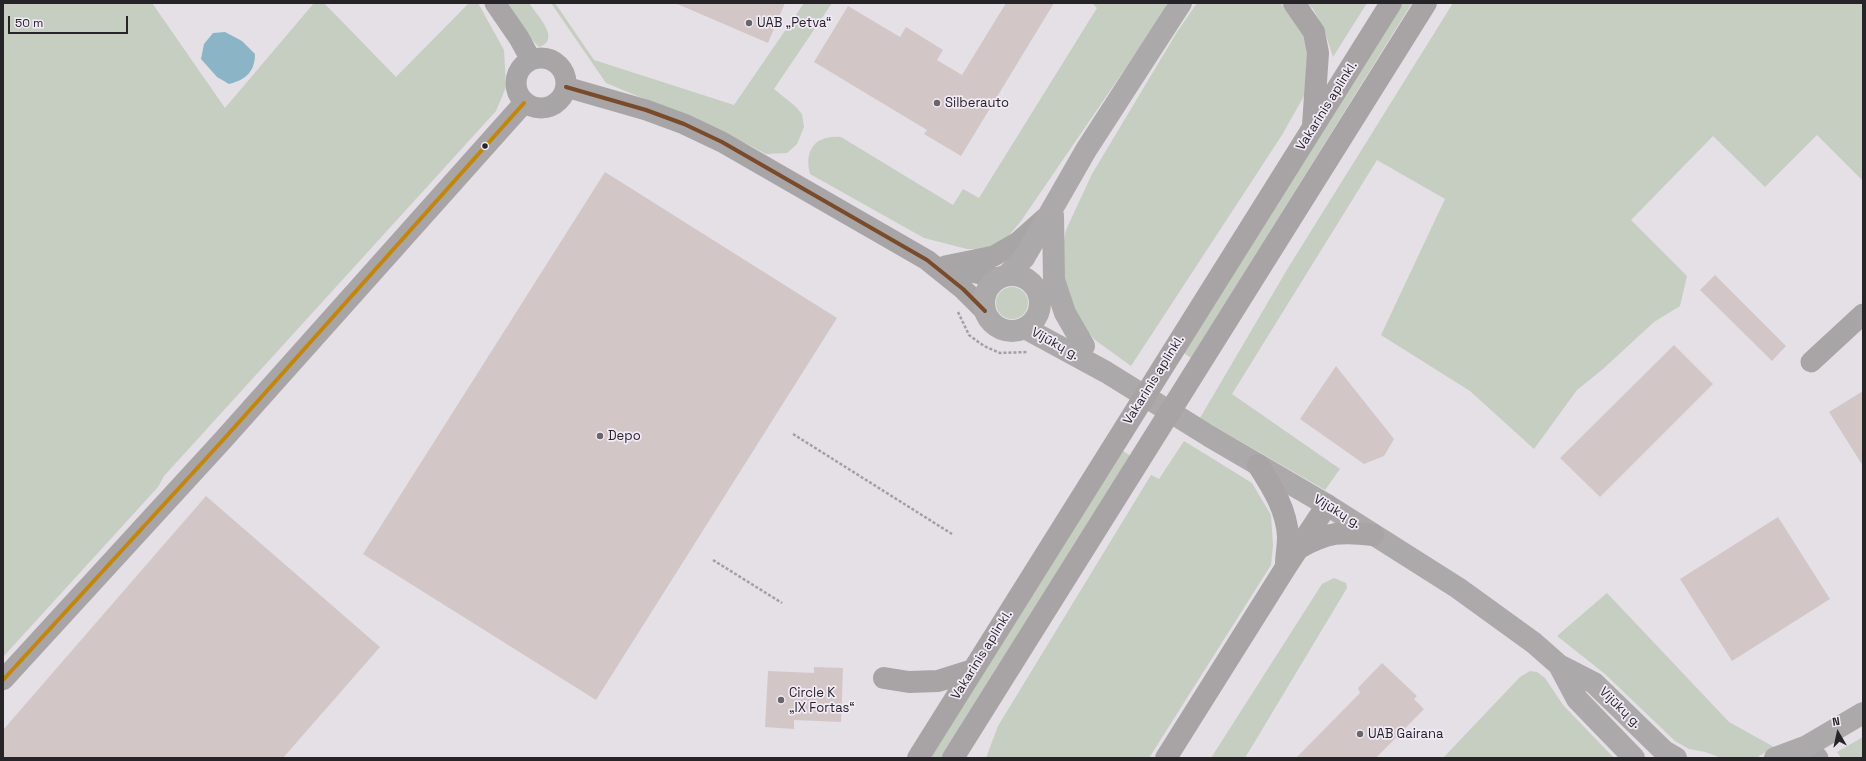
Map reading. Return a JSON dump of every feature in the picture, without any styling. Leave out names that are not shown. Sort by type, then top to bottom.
[{"type":"highway","points":[[1294,3],[1314,32],[1318,53],[1312,128]]},
{"type":"highway","name":"Vakarinis aplinkl.","points":[[918,758],[1391,3]]},
{"type":"highway","points":[[954,758],[1426,3]]},
{"type":"highway","points":[[1258,465],[1275,491],[1284,513],[1288,536],[1286,567]]},
{"type":"highway","points":[[1166,758],[1298,548],[1327,506]]},
{"type":"highway","points":[[1298,548],[1317,538],[1334,533],[1352,532],[1373,534]]},
{"type":"highway","points":[[884,678],[909,682],[938,681],[973,670]]},
{"type":"highway","points":[[971,758],[975,724]]},
{"type":"main road","points":[[1053,211],[1039,265],[1038,294],[1040,307],[1037,315],[1025,328],[1010,331],[996,327],[989,320],[985,311],[984,302],[986,292],[991,284],[1003,277],[1024,258],[1053,211],[1086,150],[1181,3]]},
{"type":"main road","points":[[1053,211],[1054,280],[1065,313],[1084,346]]},
{"type":"main road","points":[[1003,277],[1024,278],[1032,283],[1038,294]]},
{"type":"main road","name":"Vijūkų g.","points":[[1038,294],[1054,322],[1084,346],[1106,372]]},
{"type":"main road","name":"Vijūkų g.","points":[[1025,328],[1106,372],[1373,534],[1498,616],[1534,643],[1559,665],[1594,683],[1664,750],[1676,758]]},
{"type":"main road","name":"Vijūkų g.","points":[[1559,665],[1577,699],[1634,758]]},
{"type":"main road","points":[[1775,758],[1808,754],[1863,713]]},
{"type":"street","points":[[495,3],[519,38],[531,60]]},
{"type":"street","points":[[538,58],[553,61],[561,68],[565,77],[566,87],[563,96],[550,107],[536,108],[524,103],[518,96],[515,88],[515,79],[523,64],[538,58]]},
{"type":"street","points":[[566,87],[646,110],[684,124],[722,142],[936,263],[985,311]]},
{"type":"street","points":[[3,680],[223,440],[524,103]]},
{"type":"street","points":[[936,263],[994,256],[1018,242],[1053,211]]},
{"type":"street","points":[[936,263],[1003,277]]},
{"type":"street","points":[[1811,362],[1863,314]]},
{"type":"path","points":[[793,434],[952,534]]},
{"type":"path","points":[[713,560],[782,603]]},
{"type":"shaded area","points":[[3,3],[152,3],[225,108],[314,3],[324,3],[396,77],[469,3],[478,3],[504,50],[506,87],[496,111],[164,476],[158,487],[3,657]]},
{"type":"shaded area","points":[[508,3],[529,3],[546,27],[548,39],[546,44],[539,47],[531,39]]},
{"type":"shaded area","points":[[551,3],[555,3],[594,60],[734,105],[804,3],[832,3],[774,89],[795,106],[802,114],[804,127],[797,144],[787,153],[766,154],[722,131],[606,83]]},
{"type":"shaded area","points":[[1092,3],[1166,3],[1166,9],[1021,221],[1006,239],[989,249],[967,249],[924,238],[810,174],[810,151],[814,146],[824,139],[841,137],[953,205],[963,189],[979,198],[1097,8]]},
{"type":"shaded area","points":[[1197,3],[1280,3],[1298,18],[1308,45],[1308,89],[1282,135],[1131,366],[1095,340],[1076,318],[1065,291],[1060,261],[1066,230],[1092,174],[1177,32]]},
{"type":"shaded area","points":[[1307,3],[1367,3],[1333,57],[1324,29],[1313,9]]},
{"type":"shaded area","points":[[1403,3],[1412,3],[1191,358],[1184,353]]},
{"type":"shaded area","points":[[1453,3],[1863,3],[1863,181],[1817,135],[1765,187],[1713,136],[1631,220],[1687,276],[1680,306],[1654,322],[1603,369],[1577,390],[1534,449],[1470,391],[1381,335],[1445,199],[1377,160],[1232,394],[1340,469],[1325,490],[1200,418],[1288,268]]},
{"type":"shaded area","points":[[1009,287],[1015,287],[1025,294],[1028,303],[1027,309],[1021,316],[1015,319],[1009,319],[999,312],[996,306],[996,300],[1003,290]]},
{"type":"shaded area","points":[[1184,441],[1252,483],[1271,515],[1273,546],[1271,565],[1149,758],[986,758],[998,726],[1151,475],[1159,479]]},
{"type":"shaded area","points":[[1123,451],[1131,456],[942,758],[930,758]]},
{"type":"shaded area","points":[[1334,578],[1346,583],[1347,588],[1245,758],[1211,758],[1322,584]]},
{"type":"shaded area","points":[[1607,593],[1729,722],[1774,747],[1756,758],[1721,758],[1705,752],[1689,749],[1675,741],[1605,674],[1557,636]]},
{"type":"shaded area","points":[[1530,671],[1537,672],[1545,678],[1563,705],[1614,758],[1443,758],[1520,677]]},
{"type":"shaded area","points":[[1863,737],[1863,758],[1841,758],[1837,752]]},
{"type":"water","points":[[225,32],[242,41],[255,54],[253,66],[248,74],[240,80],[229,84],[217,77],[201,59],[204,44],[213,33]]},
{"type":"building","name":"UAB „Petva“","points":[[675,3],[785,3],[768,43]]},
{"type":"building","name":"Silberauto","points":[[1006,3],[1054,3],[961,156],[924,134],[927,130],[814,62],[848,6],[900,37],[906,27],[943,50],[937,60],[962,75]]},
{"type":"building","name":"Depo","points":[[605,172],[837,318],[596,700],[363,554]]},
{"type":"building","points":[[1715,275],[1786,346],[1772,361],[1700,290]]},
{"type":"building","points":[[1674,345],[1713,384],[1600,497],[1560,458]]},
{"type":"building","points":[[1336,366],[1394,439],[1384,456],[1364,464],[1300,419]]},
{"type":"building","points":[[1863,391],[1863,466],[1829,412]]},
{"type":"building","points":[[206,496],[380,647],[283,758],[3,758],[3,730]]},
{"type":"building","points":[[1778,517],[1830,599],[1732,661],[1680,579]]},
{"type":"building","name":"UAB Gairana","points":[[1382,663],[1417,696],[1414,699],[1424,709],[1376,758],[1296,758],[1360,693],[1358,688]]},
{"type":"building","points":[[814,667],[843,668],[841,722],[794,720],[794,729],[765,727],[768,671],[814,673]]},
{"type":"transit line","points":[[566,87],[646,110],[684,124],[722,142],[927,260],[963,289],[985,311]]},
{"type":"transit line","points":[[3,680],[223,440],[524,103]]},
{"type":"place","name":"UAB „Petva“","points":[[749,23]]},
{"type":"place","name":"Silberauto","points":[[937,103]]},
{"type":"place","name":"Depo","points":[[600,436]]},
{"type":"place","name":"Circle K „IX Fortas“","points":[[781,700]]},
{"type":"place","name":"UAB Gairana","points":[[1360,734]]}]
